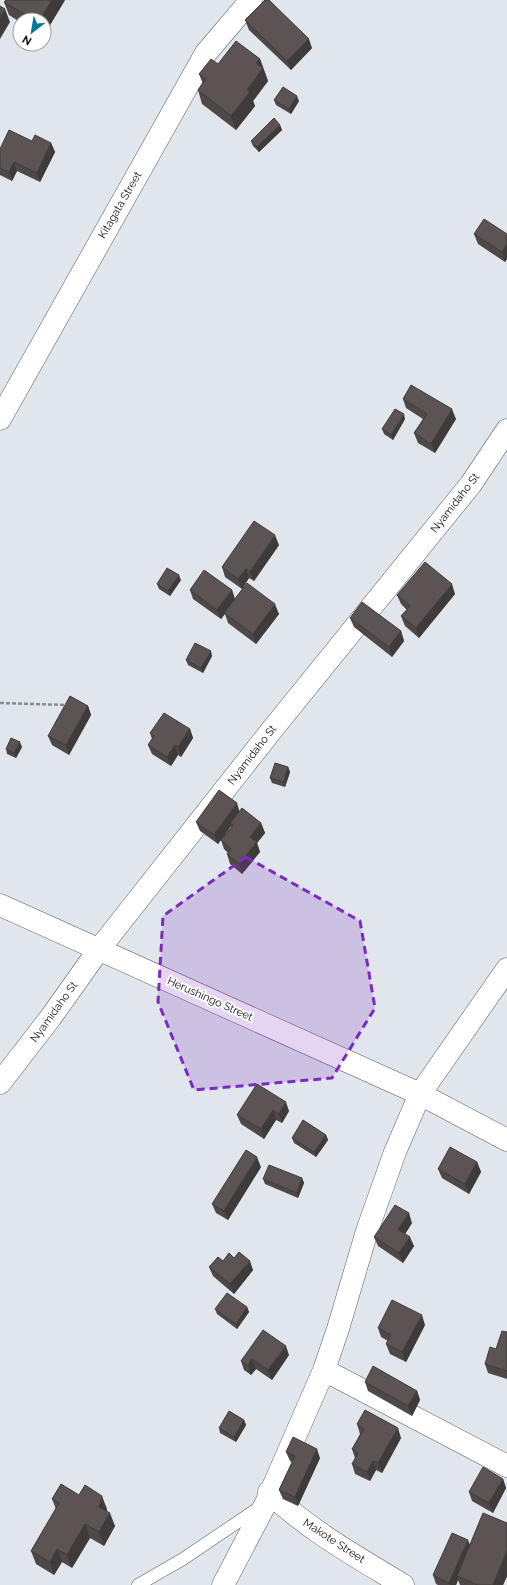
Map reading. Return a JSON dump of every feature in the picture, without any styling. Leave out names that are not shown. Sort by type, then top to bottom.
[{"type":"street","name":"Kitagata Street","points":[[0,418],[206,53],[251,0]]},
{"type":"street","name":"Nyamidaho St","points":[[0,1083],[52,1017],[100,948],[271,731],[471,484],[507,430]]},
{"type":"street","name":"Herushingo Street","points":[[0,904],[420,1094],[507,1140]]},
{"type":"street","points":[[223,1585],[267,1497],[324,1370],[370,1224],[395,1152],[420,1094],[507,969]]},
{"type":"street","points":[[324,1370],[507,1466]]},
{"type":"street","name":"Makote Street","points":[[267,1497],[330,1540],[403,1585]]},
{"type":"lane","points":[[138,1585],[183,1559],[267,1497]]},
{"type":"path","points":[[0,703],[70,705]]},
{"type":"highlighted area","points":[[246,857],[360,921],[375,1008],[332,1078],[194,1090],[158,1002],[163,916]]},
{"type":"building","points":[[6,0],[52,0],[45,12],[21,12],[4,2]]},
{"type":"building","points":[[265,0],[269,0],[309,39],[287,61],[245,20]]},
{"type":"building","points":[[0,6],[5,9],[0,17]]},
{"type":"building","points":[[236,41],[260,59],[256,63],[263,68],[247,90],[250,92],[231,116],[198,90],[206,79],[199,74],[211,59],[218,64]]},
{"type":"building","points":[[283,87],[297,96],[289,109],[274,100]]},
{"type":"building","points":[[274,118],[280,125],[257,147],[251,141]]},
{"type":"building","points":[[9,130],[32,141],[35,135],[51,143],[37,173],[14,162],[9,172],[0,168],[0,149]]},
{"type":"building","points":[[484,219],[507,234],[507,244],[502,252],[474,234]]},
{"type":"building","points":[[411,385],[452,409],[431,444],[414,433],[427,414],[403,399]]},
{"type":"building","points":[[395,409],[404,414],[391,435],[382,429]]},
{"type":"building","points":[[254,521],[275,535],[250,572],[246,569],[238,579],[222,567]]},
{"type":"building","points":[[425,562],[452,584],[416,628],[401,616],[410,606],[397,595]]},
{"type":"building","points":[[167,568],[179,575],[168,591],[157,584]]},
{"type":"building","points":[[204,570],[232,590],[217,610],[190,590]]},
{"type":"building","points":[[247,583],[275,604],[253,634],[224,613]]},
{"type":"building","points":[[362,602],[401,631],[389,647],[350,618]]},
{"type":"building","points":[[195,643],[211,651],[201,668],[186,660]]},
{"type":"building","points":[[70,696],[88,706],[66,745],[48,736]]},
{"type":"building","points":[[164,713],[190,729],[178,747],[175,745],[167,757],[148,745],[154,736],[150,733]]},
{"type":"building","points":[[11,738],[20,742],[14,753],[6,749]]},
{"type":"building","points":[[275,763],[288,767],[284,782],[270,778]]},
{"type":"building","points":[[219,790],[237,803],[214,835],[196,822]]},
{"type":"building","points":[[242,808],[261,823],[250,837],[257,842],[239,864],[227,854],[231,849],[221,840],[233,825],[230,823]]},
{"type":"building","points":[[257,1084],[286,1102],[279,1114],[273,1110],[261,1129],[237,1115]]},
{"type":"building","points":[[303,1120],[326,1135],[314,1152],[292,1138]]},
{"type":"building","points":[[450,1147],[477,1162],[465,1184],[438,1169]]},
{"type":"building","points":[[246,1150],[257,1157],[224,1211],[212,1204]]},
{"type":"building","points":[[269,1165],[302,1178],[297,1193],[263,1179]]},
{"type":"building","points":[[395,1205],[409,1213],[398,1229],[410,1237],[399,1253],[374,1237]]},
{"type":"building","points":[[239,1252],[250,1261],[230,1284],[209,1267],[218,1257],[223,1261],[229,1253],[234,1258]]},
{"type":"building","points":[[227,1293],[247,1307],[236,1324],[215,1309]]},
{"type":"building","points":[[392,1300],[422,1315],[402,1352],[386,1344],[391,1335],[378,1328]]},
{"type":"building","points":[[263,1330],[286,1346],[268,1370],[252,1359],[248,1366],[241,1361]]},
{"type":"building","points":[[502,1331],[507,1332],[507,1371],[485,1364],[490,1347],[496,1349]]},
{"type":"building","points":[[373,1366],[417,1391],[408,1406],[365,1382]]},
{"type":"building","points":[[365,1410],[398,1428],[378,1463],[373,1461],[367,1472],[352,1464],[358,1453],[352,1449],[364,1429],[357,1424]]},
{"type":"building","points":[[229,1411],[244,1420],[234,1437],[219,1428]]},
{"type":"building","points":[[293,1437],[317,1449],[295,1497],[279,1490],[295,1456],[286,1452]]},
{"type":"building","points":[[483,1467],[503,1479],[489,1503],[469,1492]]},
{"type":"building","points":[[61,1484],[79,1495],[85,1485],[102,1496],[99,1507],[110,1513],[99,1532],[85,1524],[67,1555],[57,1549],[50,1562],[31,1551],[59,1503],[52,1499]]},
{"type":"building","points":[[483,1513],[507,1523],[507,1551],[493,1585],[478,1585],[457,1576]]},
{"type":"building","points":[[452,1533],[468,1540],[449,1583],[433,1575]]}]
